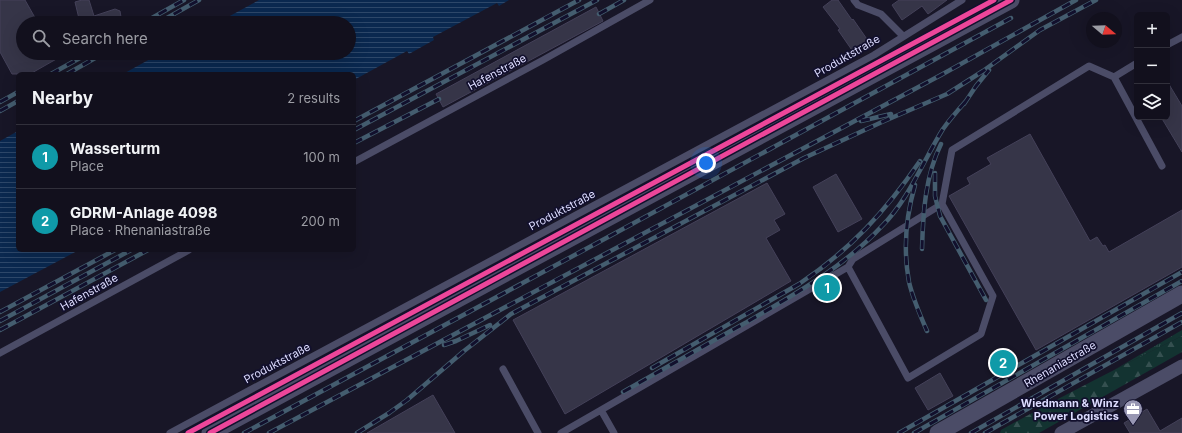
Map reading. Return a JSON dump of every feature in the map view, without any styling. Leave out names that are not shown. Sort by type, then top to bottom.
[{"type":"street","points":[[210,433],[1011,0]]},
{"type":"street","name":"Rhenaniastraße","points":[[938,433],[1182,294]]},
{"type":"street","points":[[1061,433],[1182,366]]},
{"type":"lane","name":"Hafenstraße","points":[[356,161],[543,60],[650,0]]},
{"type":"lane","points":[[854,0],[858,6],[881,14],[903,36]]},
{"type":"lane","name":"Produktstraße","points":[[170,433],[868,58],[962,0]]},
{"type":"lane","points":[[1170,43],[1182,37]]},
{"type":"lane","points":[[1114,77],[1134,65]]},
{"type":"lane","points":[[848,268],[908,378],[981,334],[993,296],[942,204],[952,150],[1089,66],[1114,77],[1162,166]]},
{"type":"lane","points":[[561,433],[848,268],[853,259],[942,204]]},
{"type":"lane","name":"Hafenstraße","points":[[0,353],[185,252]]},
{"type":"lane","points":[[504,369],[538,433]]},
{"type":"lane","points":[[601,410],[614,433]]},
{"type":"green space","points":[[1182,330],[1182,336],[1114,370]]},
{"type":"green space","points":[[1182,336],[1182,352],[1039,433],[1000,433],[1001,430],[1113,370]]},
{"type":"water","points":[[259,0],[509,0],[499,6],[497,3],[433,37],[434,40],[409,54],[407,51],[356,79],[356,72],[127,72],[148,60],[356,60],[356,16],[230,16]]},
{"type":"water","points":[[16,132],[16,252],[75,252],[0,292],[0,141]]},
{"type":"building","points":[[0,0],[25,0],[34,16],[16,16],[16,60],[55,60],[34,72],[16,72],[16,74],[12,74],[0,52]]},
{"type":"building","points":[[89,0],[94,16],[78,16],[75,2]]},
{"type":"building","points":[[832,0],[838,0],[871,45],[856,56],[838,30],[840,29],[823,7]]},
{"type":"building","points":[[899,0],[947,0],[928,14],[922,6],[902,20],[892,5]]},
{"type":"building","points":[[596,7],[603,21],[443,107],[436,94]]},
{"type":"building","points":[[115,9],[120,11],[121,16],[94,16]]},
{"type":"building","points":[[1170,86],[1182,106],[1182,152],[1163,120],[1170,120]]},
{"type":"building","points":[[1030,134],[1090,241],[1097,237],[1103,246],[1105,245],[1109,252],[1182,210],[1182,267],[1036,350],[949,196],[970,184],[967,178],[991,164],[987,158]]},
{"type":"building","points":[[836,174],[862,219],[838,232],[813,187]]},
{"type":"building","points":[[767,183],[785,214],[774,220],[780,230],[766,238],[791,281],[565,414],[513,320]]},
{"type":"building","points":[[832,282],[836,290],[825,296],[821,289]]},
{"type":"building","points":[[940,373],[953,396],[928,410],[915,388]]},
{"type":"building","points":[[433,395],[455,433],[367,433]]},
{"type":"building","points":[[1147,409],[1160,431],[1182,418],[1182,433],[1130,433],[1124,423]]},
{"type":"railway","points":[[155,16],[184,0]]},
{"type":"railway","points":[[170,16],[199,0]]},
{"type":"railway","points":[[356,120],[579,0]]},
{"type":"railway","points":[[356,129],[597,0]]},
{"type":"railway","points":[[599,14],[624,0]]},
{"type":"railway","points":[[269,433],[941,75],[1076,0]]},
{"type":"railway","points":[[357,433],[407,400],[464,351],[511,314],[804,158],[947,94],[983,71],[1040,30],[1096,0]]},
{"type":"railway","points":[[244,433],[1011,18]]},
{"type":"railway","points":[[55,72],[76,60]]},
{"type":"railway","points":[[71,72],[92,60]]},
{"type":"railway","points":[[964,104],[989,70]]},
{"type":"railway","points":[[0,102],[16,93]]},
{"type":"railway","points":[[356,142],[439,99]]},
{"type":"railway","points":[[623,392],[783,301],[818,279],[852,254],[892,215],[908,192],[943,129],[966,101]]},
{"type":"railway","points":[[0,111],[16,102]]},
{"type":"railway","points":[[861,121],[891,114]]},
{"type":"railway","points":[[922,249],[924,209],[928,182],[931,169],[941,144]]},
{"type":"railway","points":[[652,368],[799,284],[834,258],[866,229],[894,197],[920,161]]},
{"type":"railway","points":[[935,173],[935,196],[940,216],[986,300]]},
{"type":"railway","points":[[915,185],[909,209],[906,233],[907,270],[909,282],[917,307],[927,331]]},
{"type":"railway","points":[[0,312],[111,252]]},
{"type":"railway","points":[[0,321],[127,252]]},
{"type":"railway","points":[[0,330],[144,252]]},
{"type":"railway","points":[[899,433],[1182,272]]},
{"type":"railway","points":[[914,433],[1182,281]]},
{"type":"railway","points":[[971,433],[1182,313]]},
{"type":"railway","points":[[985,433],[1182,322]]},
{"type":"railway","points":[[444,345],[490,325]]},
{"type":"cycle path","points":[[188,433],[994,0]]},
{"type":"cycle path","points":[[210,433],[1011,0]]},
{"type":"place","name":"Wasserturm","points":[[827,288]]},
{"type":"place","name":"GDRM-Anlage 4098","points":[[1003,363]]},
{"type":"place","name":"Wiedmann & Winz Power Logistics","points":[[1133,426]]}]
